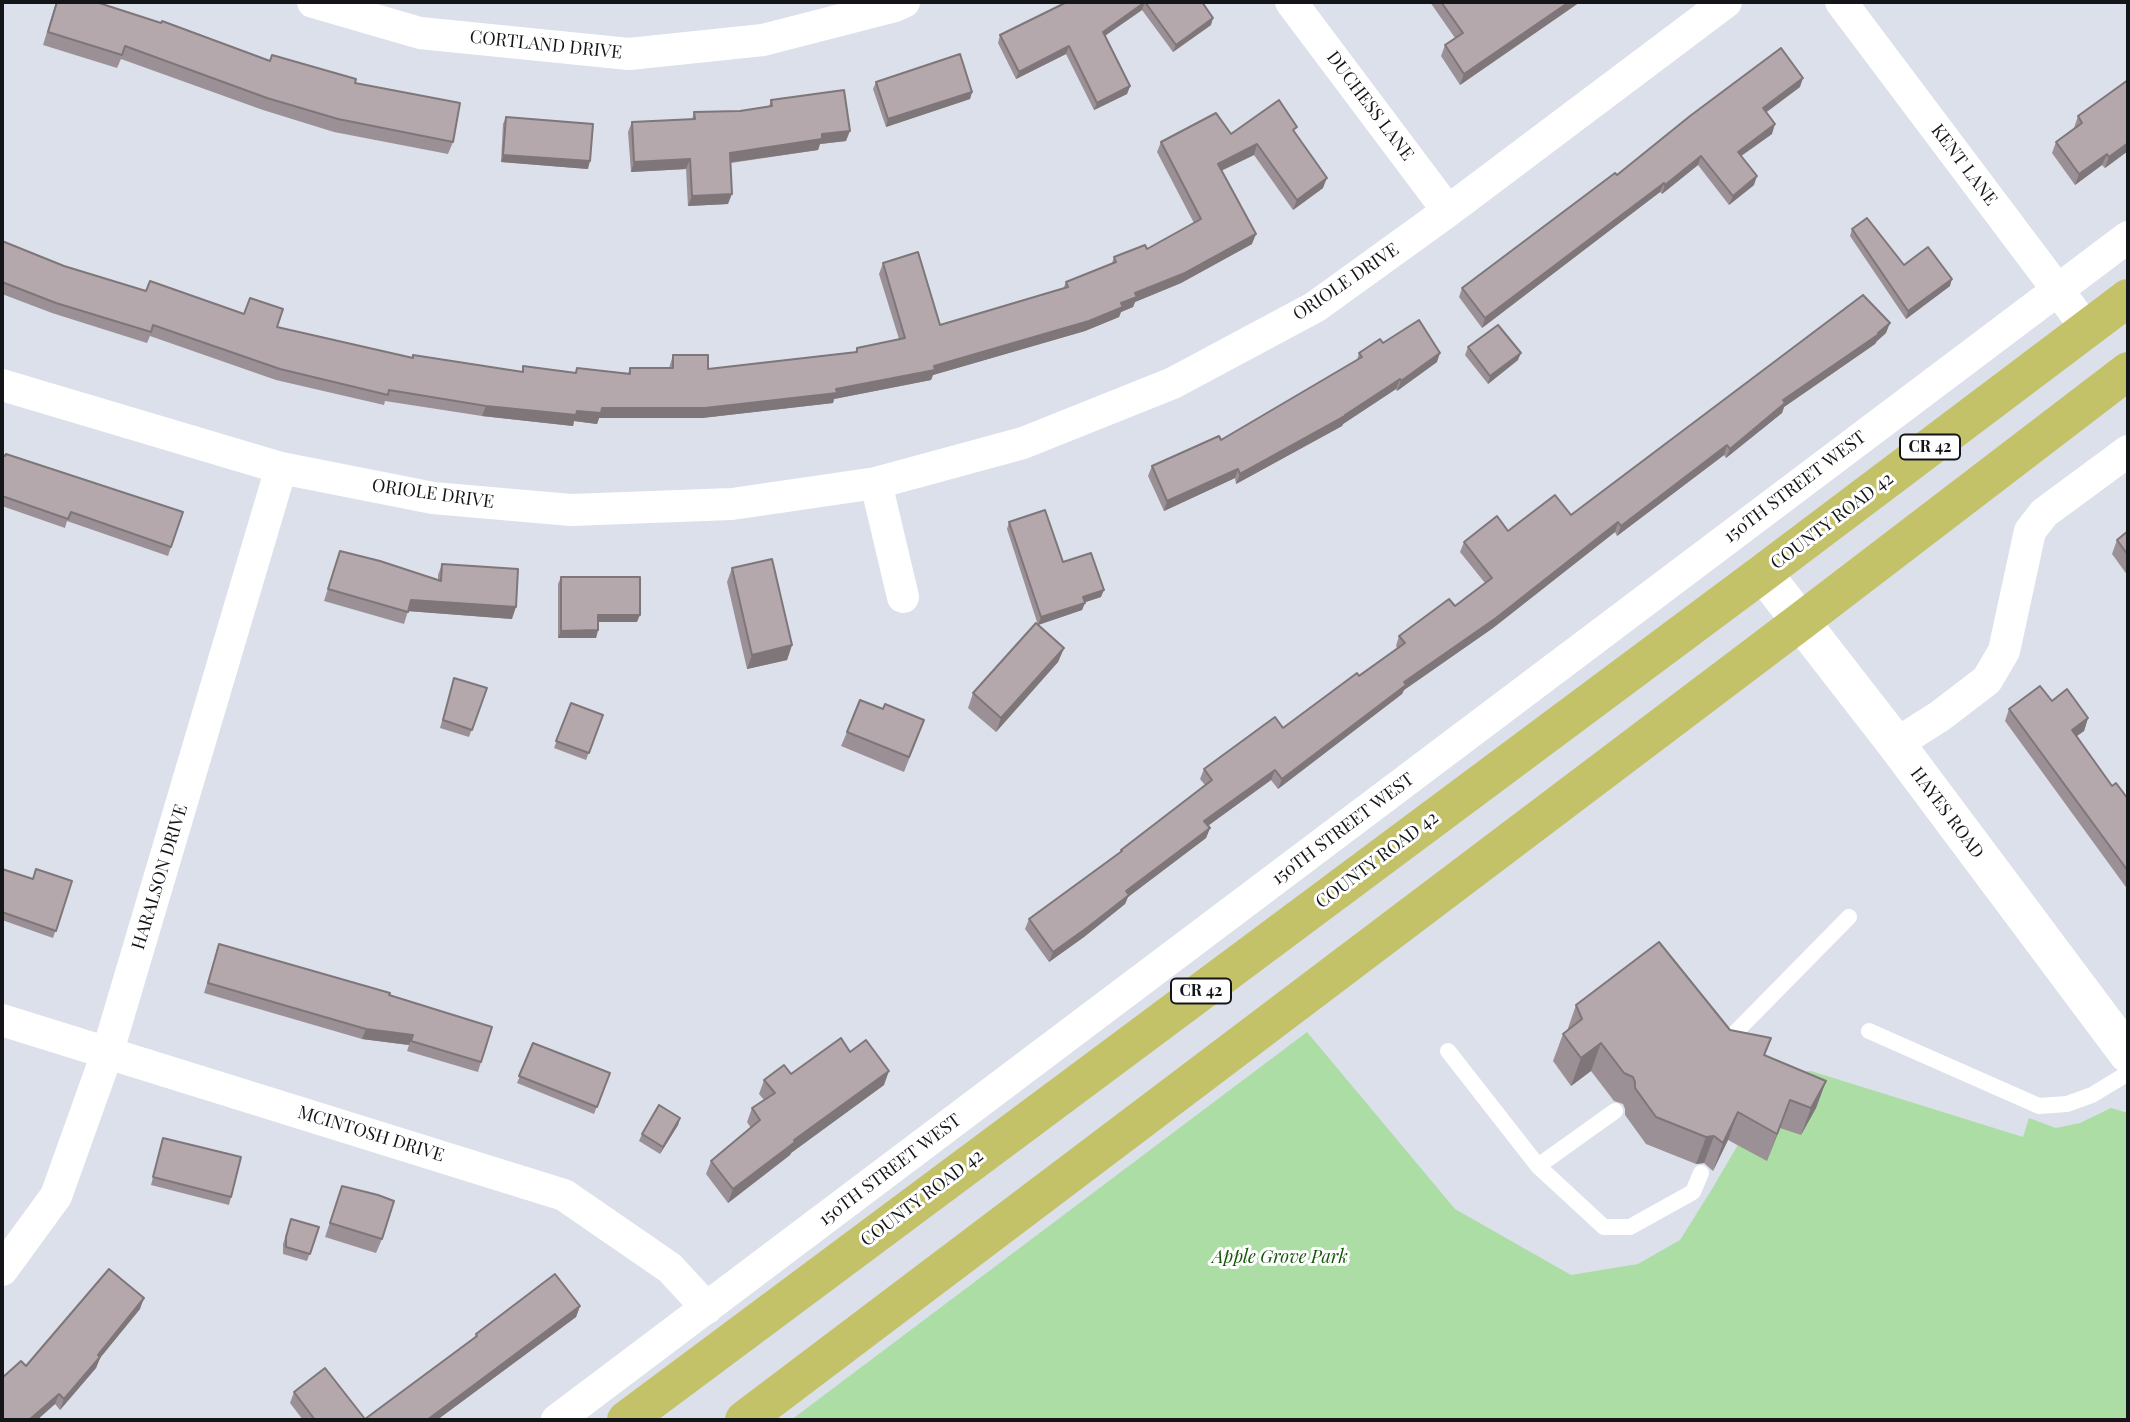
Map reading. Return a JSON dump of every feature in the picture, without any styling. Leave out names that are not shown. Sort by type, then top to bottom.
[{"type":"highway","name":"COUNTY ROAD 42","points":[[626,1420],[2128,298]]},
{"type":"highway","points":[[744,1420],[2128,371]]},
{"type":"street","name":"CORTLAND DRIVE","points":[[313,2],[420,33],[629,54],[764,40],[904,2]]},
{"type":"street","name":"DUCHESS LANE","points":[[1291,2],[1448,211]]},
{"type":"street","name":"ORIOLE DRIVE","points":[[2,385],[281,468],[433,498],[571,510],[732,504],[876,483],[1023,443],[1173,383],[1315,307],[1448,211],[1726,2]]},
{"type":"street","name":"KENT LANE","points":[[1841,2],[2087,329]]},
{"type":"street","name":"150TH STREET WEST","points":[[557,1420],[2128,237]]},
{"type":"street","points":[[1896,744],[1940,716],[1987,680],[2004,652],[2030,531],[2044,513],[2128,451]]},
{"type":"street","name":"HARALSON DRIVE","points":[[2,1270],[56,1196],[108,1051],[281,468]]},
{"type":"street","points":[[876,483],[903,597]]},
{"type":"street","name":"HAYES ROAD","points":[[1763,573],[1896,744],[2128,1054]]},
{"type":"street","name":"MCINTOSH DRIVE","points":[[2,1020],[564,1195],[670,1268],[707,1308]]},
{"type":"lane","points":[[1726,1042],[1849,917]]},
{"type":"lane","points":[[1869,1031],[2039,1106],[2067,1104],[2092,1095],[2128,1073]]},
{"type":"lane","points":[[1448,1051],[1538,1166],[1604,1227],[1630,1227],[1693,1192],[1701,1173]]},
{"type":"lane","points":[[1538,1166],[1615,1111]]},
{"type":"green space","name":"Apple Grove Park","points":[[1307,1032],[1455,1209],[1571,1275],[1638,1264],[1680,1240],[1780,1073],[1811,1071],[2023,1137],[2029,1118],[2056,1128],[2080,1123],[2111,1108],[2128,1113],[2128,1420],[791,1420]]},
{"type":"building","points":[[57,2],[96,2],[161,23],[162,21],[270,61],[272,55],[356,79],[355,83],[460,103],[453,142],[338,119],[267,98],[125,46],[122,55],[48,32]]},
{"type":"building","points":[[1067,2],[1145,2],[1103,32],[1130,86],[1097,103],[1069,46],[1019,72],[1000,35]]},
{"type":"building","points":[[1145,2],[1202,2],[1213,18],[1176,45]]},
{"type":"building","points":[[1441,2],[1569,2],[1464,74],[1445,45],[1463,33]]},
{"type":"building","points":[[1781,48],[1803,78],[1763,108],[1775,124],[1738,152],[1757,176],[1733,196],[1701,156],[1485,318],[1462,288],[1615,173],[1617,175]]},
{"type":"building","points":[[960,54],[972,92],[888,119],[876,82]]},
{"type":"building","points":[[2128,80],[2128,143],[2079,174],[2056,142],[2082,123],[2078,116]]},
{"type":"building","points":[[844,90],[850,131],[822,134],[822,139],[730,153],[732,194],[692,196],[690,159],[634,162],[632,122],[695,119],[694,112],[740,111],[772,106],[771,100]]},
{"type":"building","points":[[1279,100],[1297,127],[1293,130],[1327,178],[1297,200],[1257,144],[1218,164],[1256,234],[1185,273],[1135,293],[1137,297],[1121,303],[1123,307],[1089,321],[934,366],[935,370],[836,389],[837,393],[705,408],[602,408],[601,413],[577,411],[576,415],[486,406],[389,390],[388,395],[280,369],[153,325],[151,332],[56,303],[2,282],[2,241],[64,266],[146,291],[150,281],[244,314],[250,298],[283,309],[277,327],[413,358],[413,355],[523,372],[523,366],[576,373],[577,368],[630,374],[630,368],[673,368],[673,355],[708,355],[708,369],[857,352],[857,348],[905,338],[883,263],[918,252],[940,325],[1068,287],[1066,282],[1116,262],[1114,257],[1145,245],[1147,249],[1201,219],[1161,142],[1216,113],[1231,134]]},
{"type":"building","points":[[506,117],[593,124],[590,161],[503,155]]},
{"type":"building","points":[[1867,218],[1904,265],[1928,247],[1952,279],[1908,311],[1852,229]]},
{"type":"building","points":[[1863,295],[1890,323],[1879,334],[1783,400],[1785,403],[1730,449],[1727,445],[1621,526],[1618,522],[1496,618],[1404,682],[1406,685],[1282,779],[1275,770],[1204,821],[1210,828],[1126,891],[1129,895],[1053,952],[1029,919],[1122,851],[1212,780],[1204,769],[1275,717],[1283,728],[1357,673],[1359,676],[1405,643],[1399,636],[1449,599],[1455,606],[1492,578],[1464,542],[1497,516],[1508,531],[1555,495],[1571,515]]},
{"type":"building","points":[[1419,320],[1440,353],[1345,416],[1240,474],[1238,469],[1167,501],[1152,466],[1219,436],[1221,440],[1362,357],[1359,353],[1380,339],[1383,343]]},
{"type":"building","points":[[1498,325],[1521,353],[1490,376],[1468,347]]},
{"type":"building","points":[[6,454],[183,512],[171,547],[71,512],[68,519],[2,496],[2,455]]},
{"type":"building","points":[[1045,510],[1063,562],[1091,553],[1104,590],[1083,597],[1085,603],[1041,617],[1009,522]]},
{"type":"building","points":[[2128,531],[2128,555],[2117,540]]},
{"type":"building","points":[[340,551],[441,581],[442,564],[518,569],[516,607],[411,600],[408,612],[328,589]]},
{"type":"building","points":[[772,559],[792,645],[752,655],[732,568]]},
{"type":"building","points":[[561,577],[640,577],[640,615],[598,615],[598,630],[561,631]]},
{"type":"building","points":[[1036,623],[1064,648],[1001,718],[973,693]]},
{"type":"building","points":[[454,678],[487,688],[472,730],[443,720]]},
{"type":"building","points":[[2040,686],[2052,701],[2067,689],[2088,718],[2072,730],[2112,786],[2116,783],[2128,799],[2128,871],[2009,709]]},
{"type":"building","points":[[860,700],[883,709],[885,704],[924,720],[909,757],[847,732]]},
{"type":"building","points":[[571,703],[603,715],[589,753],[556,741]]},
{"type":"building","points":[[2,869],[33,879],[36,869],[72,881],[56,931],[2,912]]},
{"type":"building","points":[[1659,942],[1730,1030],[1771,1038],[1764,1055],[1826,1081],[1811,1108],[1790,1100],[1777,1134],[1738,1112],[1723,1143],[1714,1136],[1706,1137],[1656,1117],[1635,1088],[1633,1077],[1624,1073],[1601,1043],[1581,1058],[1563,1034],[1582,1019],[1576,1005]]},
{"type":"building","points":[[219,944],[390,993],[389,995],[492,1027],[481,1062],[411,1041],[413,1035],[366,1029],[208,983]]},
{"type":"building","points":[[841,1038],[850,1052],[866,1040],[889,1071],[794,1140],[795,1142],[733,1189],[711,1161],[760,1120],[752,1108],[775,1093],[764,1080],[784,1065],[791,1074]]},
{"type":"building","points":[[533,1043],[610,1073],[597,1107],[519,1076]]},
{"type":"building","points":[[659,1105],[680,1118],[663,1147],[642,1134]]},
{"type":"building","points":[[163,1138],[241,1157],[231,1197],[153,1177]]},
{"type":"building","points":[[342,1186],[394,1201],[382,1239],[330,1223]]},
{"type":"building","points":[[291,1219],[319,1227],[310,1254],[286,1247]]},
{"type":"building","points":[[109,1269],[144,1298],[98,1355],[100,1357],[64,1399],[59,1394],[29,1420],[2,1420],[2,1378],[21,1361],[26,1366]]},
{"type":"building","points":[[555,1274],[580,1306],[427,1420],[315,1420],[294,1392],[325,1368],[365,1419]]}]
